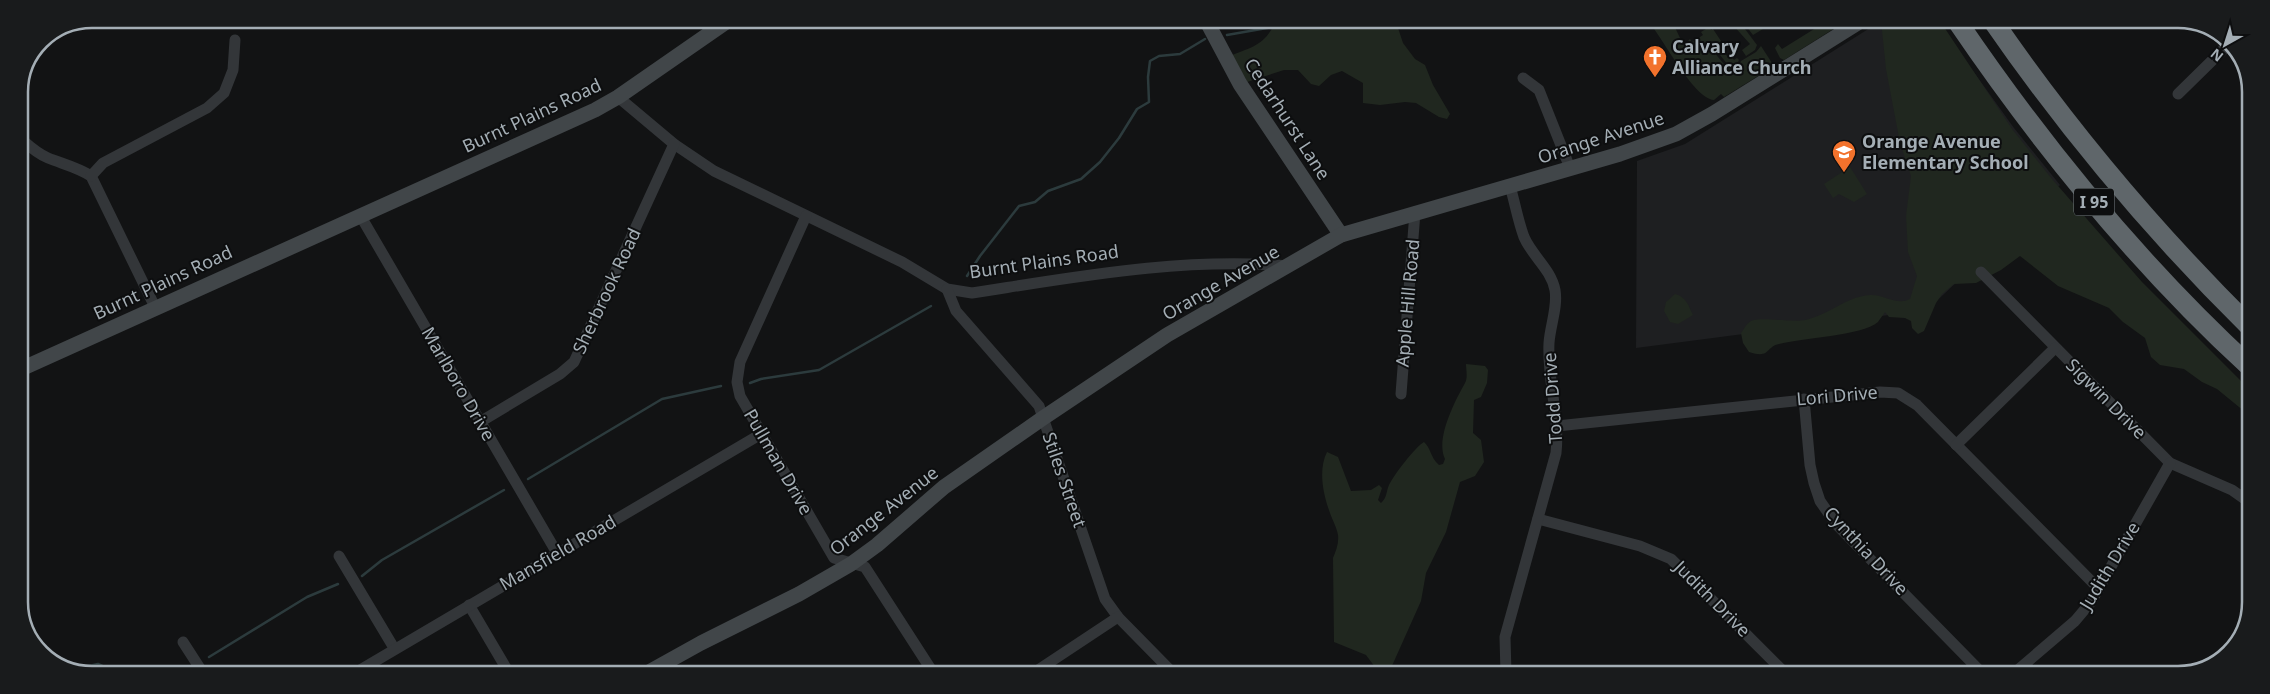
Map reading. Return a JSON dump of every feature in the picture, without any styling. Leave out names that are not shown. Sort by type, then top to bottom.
[{"type":"highway","name":"I 95","points":[[1963,28],[2021,111],[2088,195],[2177,294],[2242,359]]},
{"type":"highway","name":"I 95","points":[[1998,28],[2054,105],[2123,191],[2179,254],[2242,319]]},
{"type":"main road","points":[[618,97],[717,28]]},
{"type":"main road","name":"Cedarhurst Lane","points":[[1210,28],[1240,84],[1341,235]]},
{"type":"main road","name":"Orange Avenue","points":[[660,666],[799,594],[851,564],[944,487],[1043,418],[1167,335],[1341,235],[1662,140],[1688,128],[1850,28]]},
{"type":"main road","name":"Burnt Plains Road","points":[[28,366],[360,214],[578,118],[618,97]]},
{"type":"street","points":[[91,176],[102,163],[207,108],[224,93],[233,70],[236,40]]},
{"type":"street","points":[[2178,94],[2225,47]]},
{"type":"street","points":[[1523,78],[1539,90],[1570,168]]},
{"type":"street","name":"Burnt Plains Road","points":[[618,97],[674,144],[729,180],[902,262],[947,289],[972,293],[1140,268],[1264,264],[1288,266]]},
{"type":"street","name":"Sherbrook Road","points":[[480,422],[560,374],[574,362],[674,144]]},
{"type":"street","points":[[28,145],[48,158],[77,167],[91,176],[155,307]]},
{"type":"street","name":"Todd Drive","points":[[1506,666],[1505,637],[1556,453],[1557,426],[1549,367],[1549,343],[1556,298],[1555,289],[1547,270],[1524,238],[1510,186]]},
{"type":"street","name":"Apple Hill Road","points":[[1401,394],[1416,212]]},
{"type":"street","name":"Marlboro Drive","points":[[360,214],[557,553]]},
{"type":"street","name":"Pullman Drive","points":[[806,216],[740,362],[738,373],[740,396],[834,558],[865,567],[929,666]]},
{"type":"street","name":"Sigwin Drive","points":[[1981,272],[2170,463],[2232,490],[2242,497]]},
{"type":"street","name":"Stiles Street","points":[[947,289],[956,311],[1039,406],[1105,599],[1118,617],[1166,666]]},
{"type":"street","points":[[1956,445],[2056,348]]},
{"type":"street","name":"Lori Drive","points":[[1557,426],[1804,399],[1880,392],[1898,394],[1917,405],[2099,589]]},
{"type":"street","name":"Cynthia Drive","points":[[1804,399],[1810,465],[1820,501],[1836,524],[1975,666]]},
{"type":"street","name":"Mansfield Road","points":[[366,666],[761,434]]},
{"type":"street","name":"Judith Drive","points":[[2023,666],[2075,622],[2099,589],[2170,463]]},
{"type":"street","name":"Judith Drive","points":[[1538,520],[1640,546],[1672,559],[1778,666]]},
{"type":"street","points":[[339,556],[394,648]]},
{"type":"street","points":[[469,604],[505,666]]},
{"type":"street","points":[[1044,666],[1118,617]]},
{"type":"street","points":[[183,642],[198,666]]},
{"type":"shaded area","points":[[1272,28],[1398,28],[1403,43],[1415,59],[1425,65],[1433,85],[1450,114],[1447,119],[1439,117],[1416,103],[1405,102],[1380,105],[1363,103],[1363,83],[1342,71],[1331,75],[1319,86],[1311,84],[1298,70],[1284,70],[1247,82],[1232,55],[1259,43]]},
{"type":"shaded area","points":[[1675,28],[1680,38],[1687,45],[1692,47],[1710,47],[1723,63],[1731,69],[1737,68],[1741,61],[1756,52],[1761,46],[1772,63],[1771,68],[1724,97],[1721,94],[1714,100],[1706,97],[1688,79],[1654,29]]},
{"type":"shaded area","points":[[1707,28],[1713,29],[1721,41],[1719,43],[1728,58],[1732,57],[1734,60],[1737,58],[1739,60],[1736,66],[1728,65],[1712,45],[1695,46],[1687,42],[1690,39],[1692,42],[1703,35],[1701,32]]},
{"type":"shaded area","points":[[1736,28],[1744,28],[1757,45],[1755,50],[1746,56],[1742,50],[1750,44]]},
{"type":"shaded area","points":[[1748,28],[1765,28],[1753,35]]},
{"type":"shaded area","points":[[1816,28],[1835,28],[1784,60],[1780,58],[1775,48],[1778,44],[1782,49]]},
{"type":"shaded area","name":"Orange Avenue Elementary School","points":[[1870,28],[1894,28],[1973,71],[2014,128],[2060,185],[1927,310],[1636,348],[1637,161],[1685,144]]},
{"type":"shaded area","points":[[1882,28],[1945,28],[2012,129],[2052,179],[2142,282],[2242,382],[2242,409],[2217,389],[2202,382],[2184,369],[2160,365],[2151,357],[2145,338],[2123,322],[2109,308],[2058,286],[2020,256],[2001,270],[1976,283],[1954,284],[1942,294],[1924,331],[1918,334],[1912,328],[1911,321],[1905,318],[1889,317],[1885,312],[1878,322],[1859,331],[1779,344],[1761,354],[1749,352],[1743,343],[1741,333],[1751,321],[1761,319],[1799,321],[1814,318],[1861,296],[1875,295],[1895,301],[1910,299],[1917,276],[1908,252],[1906,216],[1911,176],[1900,143],[1886,69]]},
{"type":"shaded area","points":[[1850,167],[1867,194],[1854,202],[1839,194],[1833,198],[1824,184]]},
{"type":"shaded area","points":[[1675,294],[1684,299],[1693,315],[1678,324],[1670,322],[1664,311],[1666,302]]},
{"type":"shaded area","points":[[1466,364],[1485,366],[1488,370],[1487,383],[1481,397],[1474,400],[1473,433],[1481,440],[1484,462],[1475,476],[1460,482],[1446,532],[1426,573],[1421,601],[1392,666],[1374,666],[1366,655],[1334,642],[1333,558],[1338,538],[1337,529],[1327,506],[1324,490],[1322,474],[1324,459],[1327,452],[1338,457],[1351,491],[1371,490],[1379,485],[1382,488],[1378,500],[1381,503],[1395,475],[1410,455],[1424,442],[1436,462],[1439,465],[1443,464],[1445,459],[1442,441],[1444,431],[1467,376]]},
{"type":"waterway","points":[[1227,35],[1267,28]]},
{"type":"waterway","points":[[967,276],[1019,206],[1035,202],[1048,191],[1081,179],[1100,162],[1119,138],[1137,109],[1149,102],[1148,77],[1150,61],[1159,56],[1180,54],[1205,39]]},
{"type":"waterway","points":[[750,383],[761,379],[819,370],[931,306]]},
{"type":"waterway","points":[[528,479],[662,399],[721,386]]},
{"type":"waterway","points":[[362,576],[382,560],[504,490]]},
{"type":"waterway","points":[[209,657],[307,597],[338,584]]},
{"type":"waterway","points":[[89,666],[98,664],[102,666]]},
{"type":"place","name":"Calvary Alliance Church","points":[[1655,78]]},
{"type":"place","name":"Orange Avenue Elementary School","points":[[1844,173]]}]
